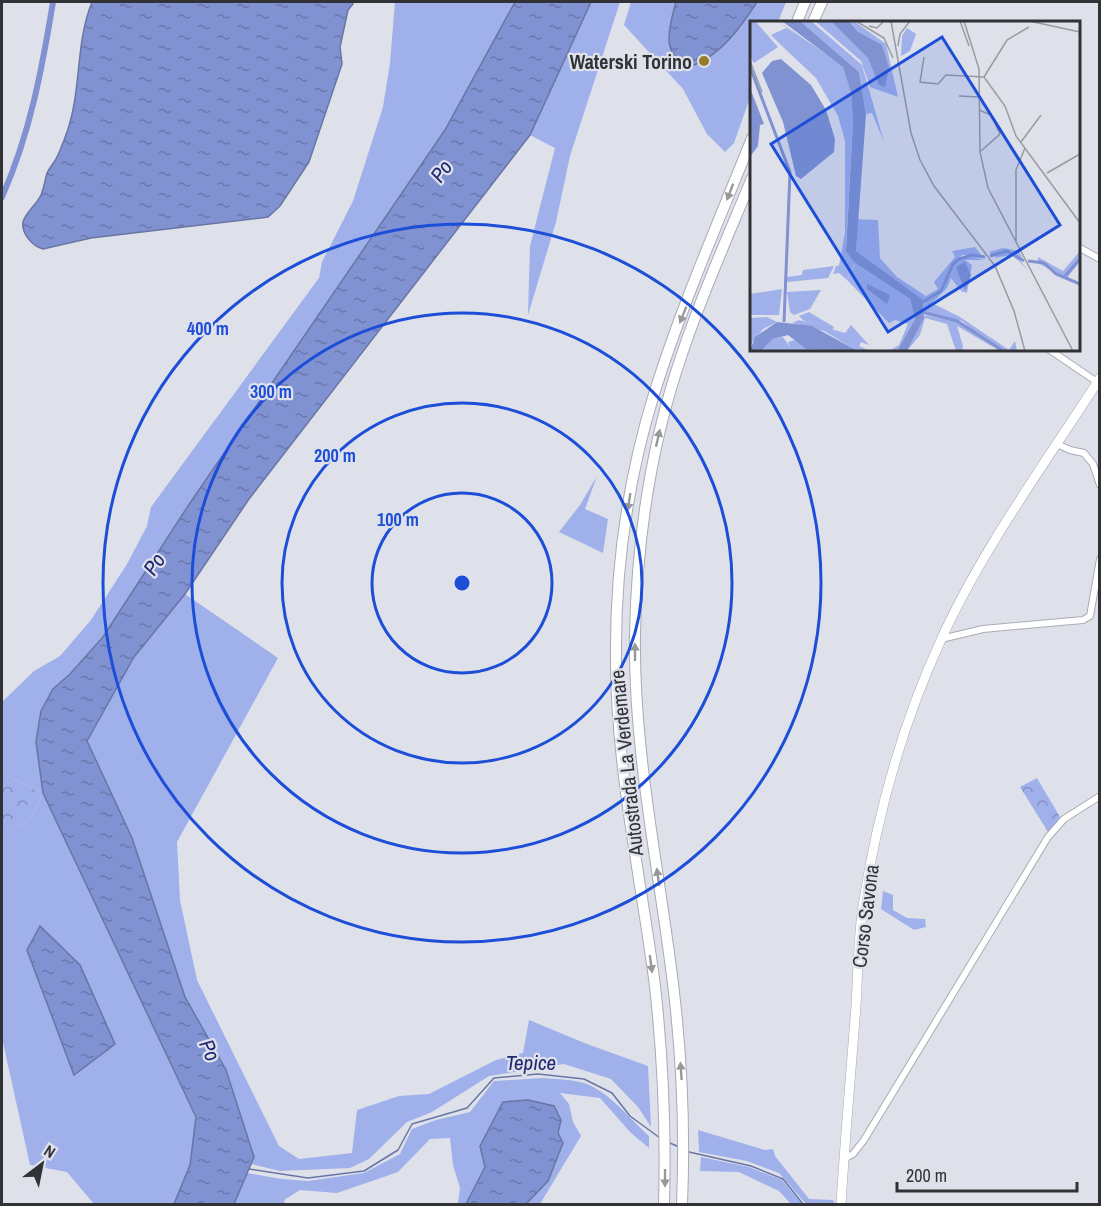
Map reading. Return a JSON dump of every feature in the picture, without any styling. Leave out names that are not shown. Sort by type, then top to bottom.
[{"type":"highway","points":[[798,20],[804,2]]},
{"type":"highway","points":[[813,21],[822,2]]},
{"type":"highway","name":"Autostrada La Verdemare","points":[[664,1204],[661,1051],[654,984],[624,782],[618,718],[616,615],[618,582],[629,500],[645,425],[670,346],[750,143]]},
{"type":"highway","name":"Autostrada La Verdemare","points":[[682,1204],[681,1076],[673,983],[649,817],[639,727],[635,664],[636,598],[645,505],[660,430],[682,353],[750,183]]},
{"type":"main road","name":"Corso Savona","points":[[841,1204],[863,908],[878,830],[892,774],[921,687],[941,639],[988,554],[1098,380]]},
{"type":"street","points":[[1080,248],[1100,259]]},
{"type":"street","points":[[1052,351],[1098,380]]},
{"type":"street","points":[[1057,444],[1084,453],[1093,464],[1100,485]]},
{"type":"street","points":[[941,639],[983,629],[1083,620],[1090,616],[1100,559]]},
{"type":"street","points":[[844,1159],[853,1154],[864,1140],[1048,837],[1064,819],[1100,796]]},
{"type":"green space","points":[[395,2],[515,2],[445,130],[188,506],[103,637],[70,674],[53,689],[43,793],[2,774],[2,702],[34,671],[60,656],[91,620],[127,564],[147,526],[151,507],[319,278],[322,262],[353,201],[383,107],[390,63]]},
{"type":"green space","points":[[591,2],[620,2],[570,156],[556,222],[528,315],[530,246],[555,148],[530,135]]},
{"type":"green space","name":"Waterski Torino","points":[[631,2],[786,2],[778,21],[750,21],[750,98],[734,143],[725,152],[707,134],[683,89],[624,25]]},
{"type":"green space","points":[[597,476],[585,509],[608,519],[603,553],[559,532],[580,505]]},
{"type":"green space","points":[[185,594],[278,658],[177,842],[180,900],[197,980],[279,1146],[299,1159],[352,1153],[357,1110],[399,1096],[429,1094],[496,1060],[523,1053],[529,1020],[648,1066],[651,1127],[638,1107],[611,1079],[564,1064],[489,1076],[432,1112],[407,1122],[369,1159],[350,1168],[280,1171],[251,1164],[254,1157],[226,1070],[185,997],[132,838],[87,741],[134,657]]},
{"type":"green space","points":[[2,774],[43,793],[31,819],[2,834]]},
{"type":"green space","points":[[1037,778],[1060,817],[1048,832],[1020,787]]},
{"type":"green space","points":[[43,793],[196,1117],[190,1165],[174,1204],[94,1204],[67,1172],[30,1165],[2,1038],[2,834],[31,819]]},
{"type":"green space","points":[[883,891],[893,895],[893,910],[907,918],[925,919],[926,927],[914,930],[881,909]]},
{"type":"green space","points":[[542,1078],[580,1082],[599,1090],[617,1104],[649,1136],[649,1148],[631,1133],[600,1098],[560,1093],[569,1104],[573,1122],[581,1136],[540,1204],[458,1204],[460,1188],[453,1165],[450,1138],[430,1139],[398,1172],[337,1193],[300,1190],[284,1200],[285,1204],[234,1204],[247,1173],[308,1181],[364,1173],[400,1154],[412,1129],[436,1120],[470,1112],[494,1081]]},
{"type":"green space","points":[[698,1130],[765,1150],[773,1149],[775,1156],[809,1199],[833,1200],[835,1204],[806,1204],[779,1173],[747,1161],[699,1152]]},
{"type":"green space","points":[[701,1157],[749,1167],[782,1180],[802,1204],[791,1204],[779,1191],[739,1172],[700,1171]]},
{"type":"water","points":[[92,2],[352,2],[348,10],[340,47],[342,64],[309,162],[280,206],[268,217],[91,238],[43,249],[29,239],[24,231],[23,222],[41,195],[47,173],[60,151],[67,132],[75,99],[83,34]]},
{"type":"water","name":"Po","points":[[515,2],[591,2],[530,135],[249,499],[185,594],[134,657],[87,741],[132,838],[185,997],[226,1070],[254,1157],[234,1204],[174,1204],[190,1165],[196,1117],[43,793],[36,742],[41,711],[53,689],[70,674],[103,637],[188,506],[445,130]]},
{"type":"water","points":[[676,2],[757,2],[737,31],[721,47],[703,61],[692,66],[681,62],[670,48],[669,30]]},
{"type":"water","points":[[40,926],[80,965],[115,1044],[74,1075],[27,950]]},
{"type":"water","points":[[528,1100],[554,1106],[561,1120],[558,1133],[563,1143],[548,1181],[526,1204],[466,1204],[485,1167],[480,1146],[503,1102]]},
{"type":"waterway","points":[[2,197],[28,125],[53,2]]},
{"type":"waterway","name":"Tepice","points":[[249,1169],[308,1178],[364,1171],[398,1150],[412,1124],[467,1108],[494,1078],[538,1074],[584,1079],[612,1093],[630,1116],[660,1138]]},
{"type":"waterway","name":"Tepice","points":[[670,1143],[679,1147]]},
{"type":"waterway","name":"Tepice","points":[[689,1152],[751,1166],[783,1179],[803,1204]]},
{"type":"place","name":"Waterski Torino","points":[[704,61]]}]
